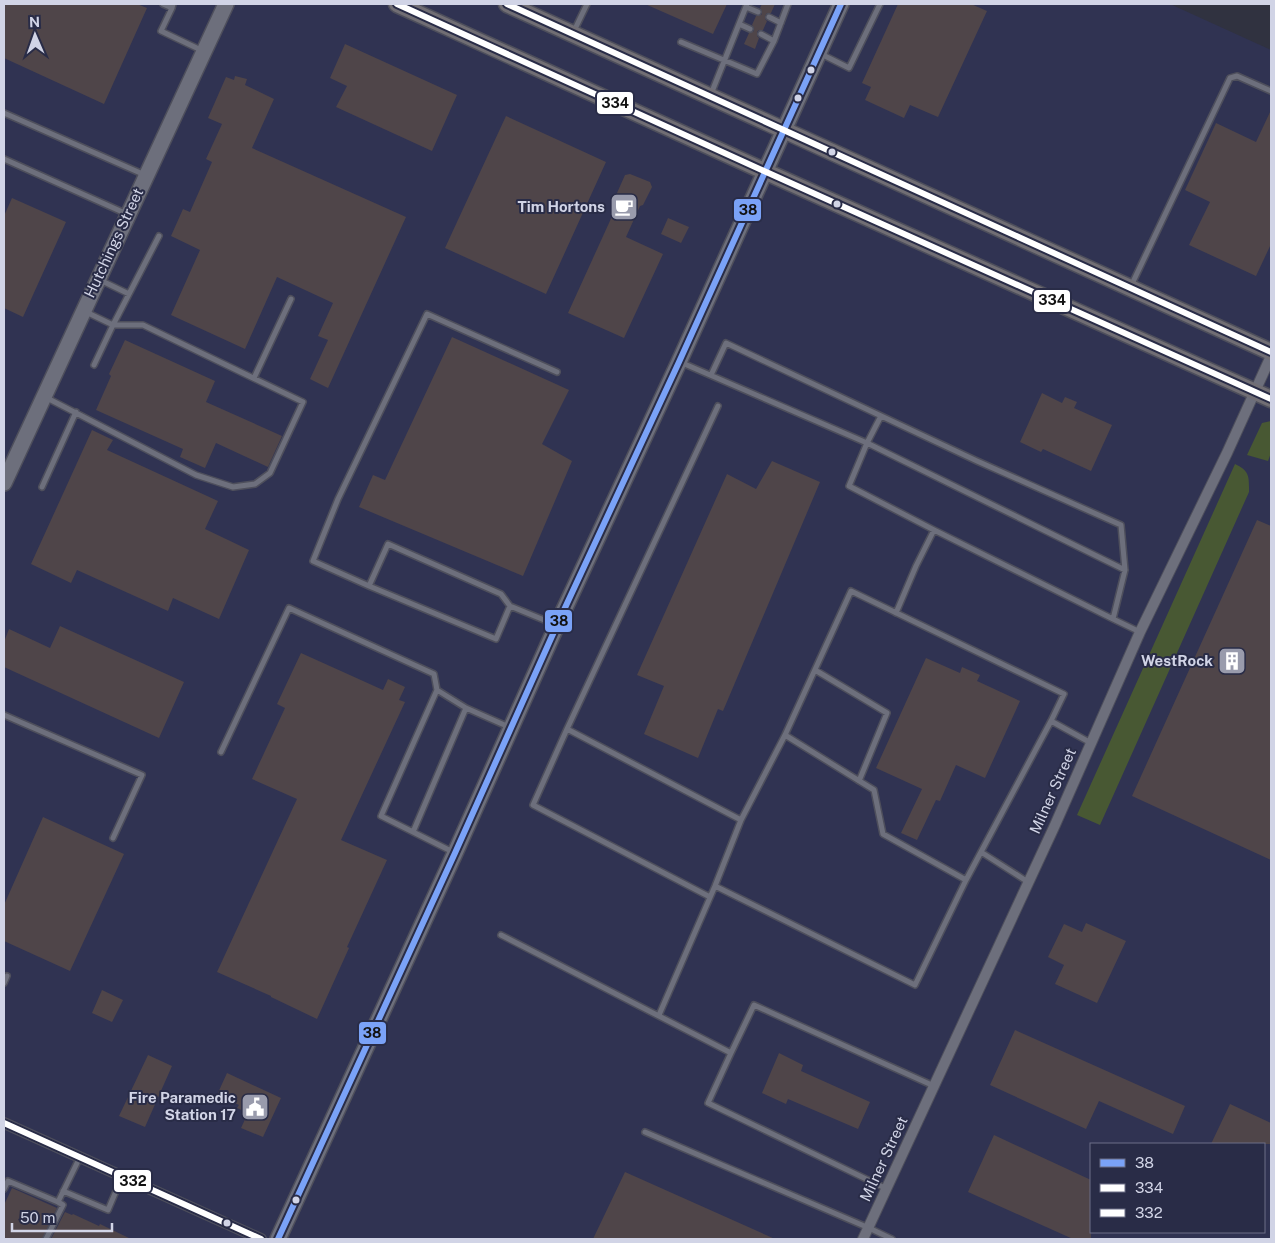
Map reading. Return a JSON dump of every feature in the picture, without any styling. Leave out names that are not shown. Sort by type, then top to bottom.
[{"type":"main road","points":[[397,4],[1271,399]]},
{"type":"main road","points":[[507,4],[1271,354]]},
{"type":"street","name":"Hutchings Street","points":[[4,483],[127,214],[226,4]]},
{"type":"street","points":[[278,1239],[512,728],[557,625],[679,362],[818,53],[837,5]]},
{"type":"street","name":"Milner Street","points":[[864,1239],[1028,883],[1140,632],[1227,453],[1271,354]]},
{"type":"street","points":[[4,1123],[261,1239]]},
{"type":"lane","points":[[163,4],[172,6],[161,31],[203,51]]},
{"type":"lane","points":[[573,34],[587,4]]},
{"type":"lane","points":[[681,42],[757,74],[774,41],[788,4]]},
{"type":"lane","points":[[818,53],[849,68],[880,4]]},
{"type":"lane","points":[[710,96],[747,5],[758,12]]},
{"type":"lane","points":[[769,17],[780,23]]},
{"type":"lane","points":[[740,24],[750,29]]},
{"type":"lane","points":[[761,34],[774,41]]},
{"type":"lane","points":[[1130,288],[1230,78],[1237,76],[1271,91]]},
{"type":"lane","points":[[4,113],[146,176]]},
{"type":"lane","points":[[4,160],[127,214]]},
{"type":"lane","points":[[94,365],[159,236]]},
{"type":"lane","points":[[98,279],[129,294]]},
{"type":"lane","points":[[254,378],[291,299]]},
{"type":"lane","points":[[44,396],[196,475],[233,486],[254,484],[270,473],[303,402],[143,325],[113,325],[83,311]]},
{"type":"lane","points":[[510,606],[496,639],[313,561],[338,500],[427,314],[557,372]]},
{"type":"lane","points":[[711,375],[726,343],[1121,525],[1125,570],[1113,619]]},
{"type":"lane","points":[[679,362],[867,443],[1125,570]]},
{"type":"lane","points":[[710,897],[533,805],[718,406]]},
{"type":"lane","points":[[42,487],[76,412]]},
{"type":"lane","points":[[882,416],[867,443],[849,486],[1140,632]]},
{"type":"lane","points":[[896,613],[934,530]]},
{"type":"lane","points":[[369,586],[388,544],[501,594],[510,606],[557,625]]},
{"type":"lane","points":[[658,1015],[715,886],[741,820],[785,735],[851,591],[1064,694],[966,880],[915,985],[715,886]]},
{"type":"lane","points":[[221,752],[289,608],[434,674],[437,690],[381,816],[455,853]]},
{"type":"lane","points":[[815,670],[887,713],[859,781]]},
{"type":"lane","points":[[437,690],[466,708],[512,728]]},
{"type":"lane","points":[[414,832],[466,708]]},
{"type":"lane","points":[[4,715],[142,775],[113,838]]},
{"type":"lane","points":[[1051,721],[1091,743]]},
{"type":"lane","points":[[567,729],[741,820]]},
{"type":"lane","points":[[785,735],[874,790],[883,834],[966,880]]},
{"type":"lane","points":[[981,852],[1028,883]]},
{"type":"lane","points":[[501,935],[731,1052]]},
{"type":"lane","points":[[4,983],[7,976]]},
{"type":"lane","points":[[887,1189],[708,1103],[731,1052],[754,1006],[934,1086]]},
{"type":"lane","points":[[645,1132],[892,1239]]},
{"type":"lane","points":[[58,1202],[80,1157]]},
{"type":"lane","points":[[63,1191],[108,1210],[122,1177]]},
{"type":"lane","points":[[4,1189],[8,1181],[63,1205],[46,1239]]},
{"type":"shaded area","points":[[4,4],[1170,4],[1271,50],[1271,1239],[4,1239]]},
{"type":"green space","points":[[1271,421],[1271,453],[1268,461],[1247,455],[1262,423]]},
{"type":"green space","points":[[1235,464],[1244,469],[1248,475],[1249,492],[1100,825],[1077,815]]},
{"type":"building","points":[[4,4],[137,4],[147,8],[104,104],[4,58]]},
{"type":"building","points":[[645,4],[727,4],[713,34]]},
{"type":"building","points":[[762,4],[775,4],[771,13],[767,13],[765,16],[767,21],[763,30],[757,32],[759,38],[755,49],[744,44],[749,33],[754,31],[752,25],[756,16],[762,14],[760,8]]},
{"type":"building","points":[[898,4],[971,4],[987,11],[938,117],[910,105],[904,118],[865,100],[871,87],[862,83]]},
{"type":"building","points":[[345,44],[457,95],[432,151],[336,107],[347,86],[330,78]]},
{"type":"building","points":[[235,76],[247,79],[245,85],[274,99],[252,148],[406,217],[328,388],[310,379],[328,340],[318,336],[333,303],[277,277],[245,349],[171,315],[200,250],[171,236],[183,209],[190,212],[212,162],[206,159],[222,124],[208,118],[226,77],[234,80]]},
{"type":"building","points":[[1271,110],[1271,244],[1256,276],[1189,245],[1210,202],[1185,190],[1216,123],[1256,142]]},
{"type":"building","points":[[506,116],[606,162],[546,294],[445,248]]},
{"type":"building","points":[[630,174],[650,182],[652,187],[643,205],[640,206],[626,237],[663,254],[624,338],[568,313],[614,212],[612,211],[618,197],[617,193],[625,175]]},
{"type":"building","points":[[12,198],[66,222],[23,317],[4,308],[4,216]]},
{"type":"building","points":[[668,218],[689,227],[681,243],[661,234]]},
{"type":"building","points":[[452,337],[569,390],[542,444],[572,461],[523,576],[359,507],[373,475],[385,480]]},
{"type":"building","points":[[125,340],[215,381],[206,402],[282,436],[268,467],[216,443],[205,468],[180,457],[183,449],[96,410],[111,376],[109,374]]},
{"type":"building","points":[[1042,393],[1062,403],[1065,397],[1077,402],[1074,408],[1112,425],[1091,471],[1043,449],[1041,452],[1020,442]]},
{"type":"building","points":[[92,430],[113,440],[107,450],[218,501],[205,529],[249,550],[219,619],[173,598],[168,611],[77,570],[71,583],[31,564]]},
{"type":"building","points":[[772,461],[820,482],[723,711],[718,709],[698,758],[644,734],[664,686],[637,675],[727,474],[756,489]]},
{"type":"building","name":"WestRock","points":[[1257,520],[1271,526],[1271,860],[1132,796]]},
{"type":"building","points":[[60,626],[184,682],[159,738],[4,667],[4,642],[9,629],[50,648]]},
{"type":"building","points":[[301,653],[383,690],[388,679],[405,687],[399,700],[405,702],[341,840],[387,860],[347,947],[349,948],[317,1019],[217,972],[297,799],[252,779],[285,708],[277,704]]},
{"type":"building","points":[[926,658],[960,673],[962,667],[980,675],[977,681],[1020,701],[985,778],[956,765],[940,801],[936,800],[917,840],[901,833],[922,789],[876,768]]},
{"type":"building","points":[[43,817],[124,854],[70,971],[4,941],[4,905]]},
{"type":"building","points":[[1086,923],[1126,941],[1097,1003],[1055,984],[1064,965],[1048,957],[1064,924],[1082,932]]},
{"type":"building","points":[[102,990],[123,1000],[112,1022],[92,1013]]},
{"type":"building","points":[[1015,1030],[1185,1106],[1173,1134],[1099,1101],[1086,1129],[990,1085]]},
{"type":"building","points":[[779,1053],[803,1065],[801,1071],[870,1102],[858,1129],[788,1099],[786,1104],[762,1093]]},
{"type":"building","points":[[148,1055],[172,1066],[145,1127],[119,1116]]},
{"type":"building","points":[[227,1073],[281,1098],[263,1137],[241,1128],[248,1113],[237,1108],[239,1105],[217,1095]]},
{"type":"building","points":[[1230,1104],[1271,1123],[1271,1144],[1211,1143]]},
{"type":"building","points":[[994,1135],[1090,1180],[1091,1239],[1073,1239],[968,1192]]},
{"type":"building","points":[[625,1172],[775,1239],[593,1239]]},
{"type":"building","points":[[12,1188],[57,1208],[42,1239],[4,1239],[4,1205]]},
{"type":"building","points":[[65,1212],[99,1226],[100,1224],[131,1239],[51,1239]]},
{"type":"transit line","name":"334","points":[[397,4],[1271,399]]},
{"type":"transit line","name":"334","points":[[507,4],[1271,352]]},
{"type":"transit line","name":"38","points":[[278,1239],[841,4]]},
{"type":"transit line","name":"332","points":[[4,1123],[261,1239]]},
{"type":"place","name":"Tim Hortons","points":[[624,207]]},
{"type":"place","name":"WestRock","points":[[1232,661]]},
{"type":"place","name":"Fire Paramedic Station 17","points":[[255,1107]]}]
